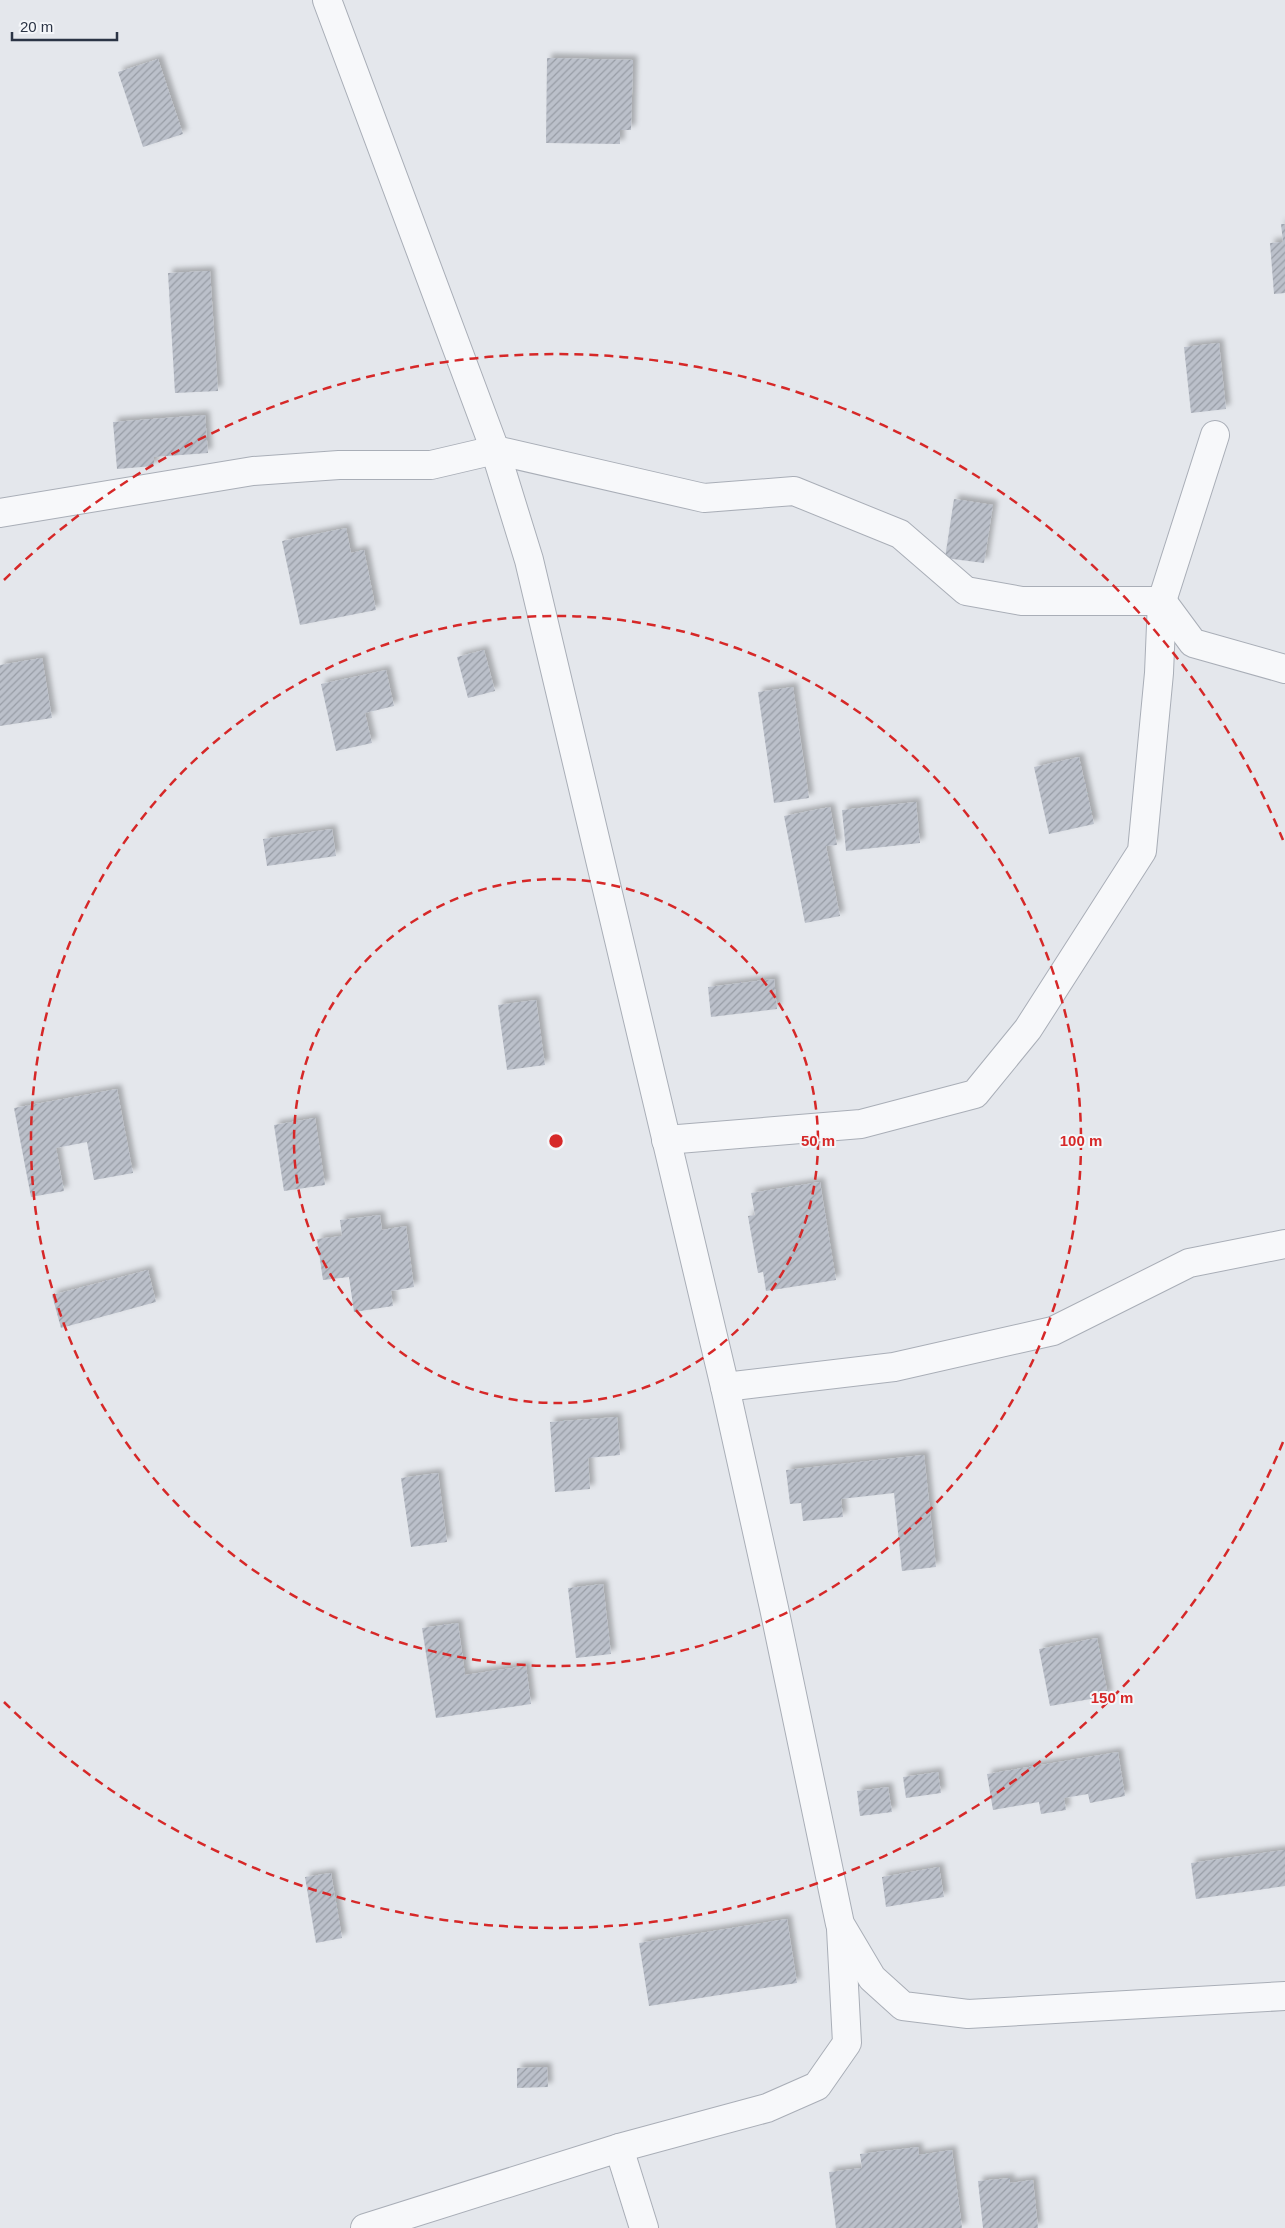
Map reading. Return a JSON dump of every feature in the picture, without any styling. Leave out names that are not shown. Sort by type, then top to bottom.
[{"type":"street","points":[[327,0],[494,450],[529,560],[725,1387],[776,1618],[840,1924],[847,2043],[817,2086],[767,2108],[619,2148],[365,2228]]},
{"type":"street","points":[[666,1140],[861,1124],[975,1094],[1028,1029],[1142,851],[1159,673],[1162,601],[1215,435]]},
{"type":"street","points":[[0,513],[252,471],[339,465],[431,465],[494,450],[704,498],[794,491],[900,534],[966,591],[1022,600],[1162,601]]},
{"type":"street","points":[[1162,601],[1193,643],[1285,669]]},
{"type":"street","points":[[725,1387],[894,1367],[1052,1332],[1189,1263],[1285,1244]]},
{"type":"street","points":[[840,1924],[872,1978],[903,2006],[968,2014],[1285,1996]]},
{"type":"street","points":[[619,2148],[644,2228]]},
{"type":"building","points":[[547,58],[633,60],[631,130],[620,130],[620,144],[546,143]]},
{"type":"building","points":[[158,59],[183,134],[143,147],[118,72]]},
{"type":"building","points":[[1281,224],[1285,224],[1285,293],[1274,294],[1270,243],[1283,242]]},
{"type":"building","points":[[210,271],[218,391],[175,393],[168,273]]},
{"type":"building","points":[[1219,343],[1226,409],[1191,413],[1184,347]]},
{"type":"building","points":[[205,415],[208,453],[154,457],[154,466],[117,469],[113,422]]},
{"type":"building","points":[[954,499],[993,505],[984,563],[945,558]]},
{"type":"building","points":[[346,528],[351,553],[364,550],[376,610],[300,625],[282,541]]},
{"type":"building","points":[[484,650],[495,691],[468,698],[457,657]]},
{"type":"building","points":[[42,658],[52,718],[0,726],[0,665]]},
{"type":"building","points":[[386,670],[394,706],[365,713],[372,743],[336,751],[321,684]]},
{"type":"building","points":[[793,687],[809,798],[774,803],[758,692]]},
{"type":"building","points":[[1079,757],[1094,824],[1049,834],[1034,767]]},
{"type":"building","points":[[916,802],[920,843],[846,851],[842,810]]},
{"type":"building","points":[[830,807],[837,845],[826,846],[840,916],[805,923],[784,816]]},
{"type":"building","points":[[332,829],[336,856],[267,866],[263,839]]},
{"type":"building","points":[[774,979],[777,1009],[711,1017],[708,987]]},
{"type":"building","points":[[536,1000],[545,1065],[507,1070],[498,1005]]},
{"type":"building","points":[[117,1089],[133,1173],[94,1180],[87,1142],[56,1148],[64,1191],[31,1197],[14,1108]]},
{"type":"building","points":[[315,1118],[325,1185],[284,1191],[274,1125]]},
{"type":"building","points":[[820,1182],[836,1280],[766,1291],[763,1272],[758,1273],[748,1216],[755,1215],[751,1193]]},
{"type":"building","points":[[380,1215],[382,1230],[406,1226],[414,1287],[391,1291],[393,1306],[354,1312],[349,1277],[323,1280],[317,1239],[342,1236],[340,1220]]},
{"type":"building","points":[[148,1270],[156,1302],[61,1328],[52,1295]]},
{"type":"building","points":[[617,1417],[620,1455],[588,1458],[590,1489],[555,1492],[550,1422]]},
{"type":"building","points":[[924,1455],[936,1567],[902,1571],[894,1493],[841,1499],[843,1517],[803,1521],[801,1503],[790,1504],[786,1470]]},
{"type":"building","points":[[438,1473],[447,1542],[411,1547],[401,1478]]},
{"type":"building","points":[[603,1584],[611,1654],[576,1658],[568,1588]]},
{"type":"building","points":[[458,1623],[465,1675],[526,1666],[531,1704],[436,1718],[422,1628]]},
{"type":"building","points":[[1097,1638],[1108,1696],[1050,1706],[1039,1649]]},
{"type":"building","points":[[1118,1752],[1125,1796],[1090,1803],[1088,1794],[1064,1798],[1066,1810],[1041,1814],[1039,1802],[993,1810],[987,1774]]},
{"type":"building","points":[[938,1772],[941,1793],[906,1798],[903,1777]]},
{"type":"building","points":[[888,1787],[892,1812],[860,1816],[857,1791]]},
{"type":"building","points":[[1285,1850],[1285,1886],[1196,1899],[1191,1863]]},
{"type":"building","points":[[939,1867],[944,1897],[886,1907],[882,1877]]},
{"type":"building","points":[[331,1873],[342,1938],[316,1943],[305,1877]]},
{"type":"building","points":[[787,1919],[797,1983],[649,2006],[639,1943]]},
{"type":"building","points":[[547,2067],[548,2087],[517,2088],[517,2068]]},
{"type":"building","points":[[918,2147],[919,2155],[952,2150],[962,2228],[836,2228],[829,2172],[862,2168],[860,2154]]},
{"type":"building","points":[[1010,2178],[1010,2183],[1033,2180],[1038,2228],[983,2228],[978,2181]]}]
